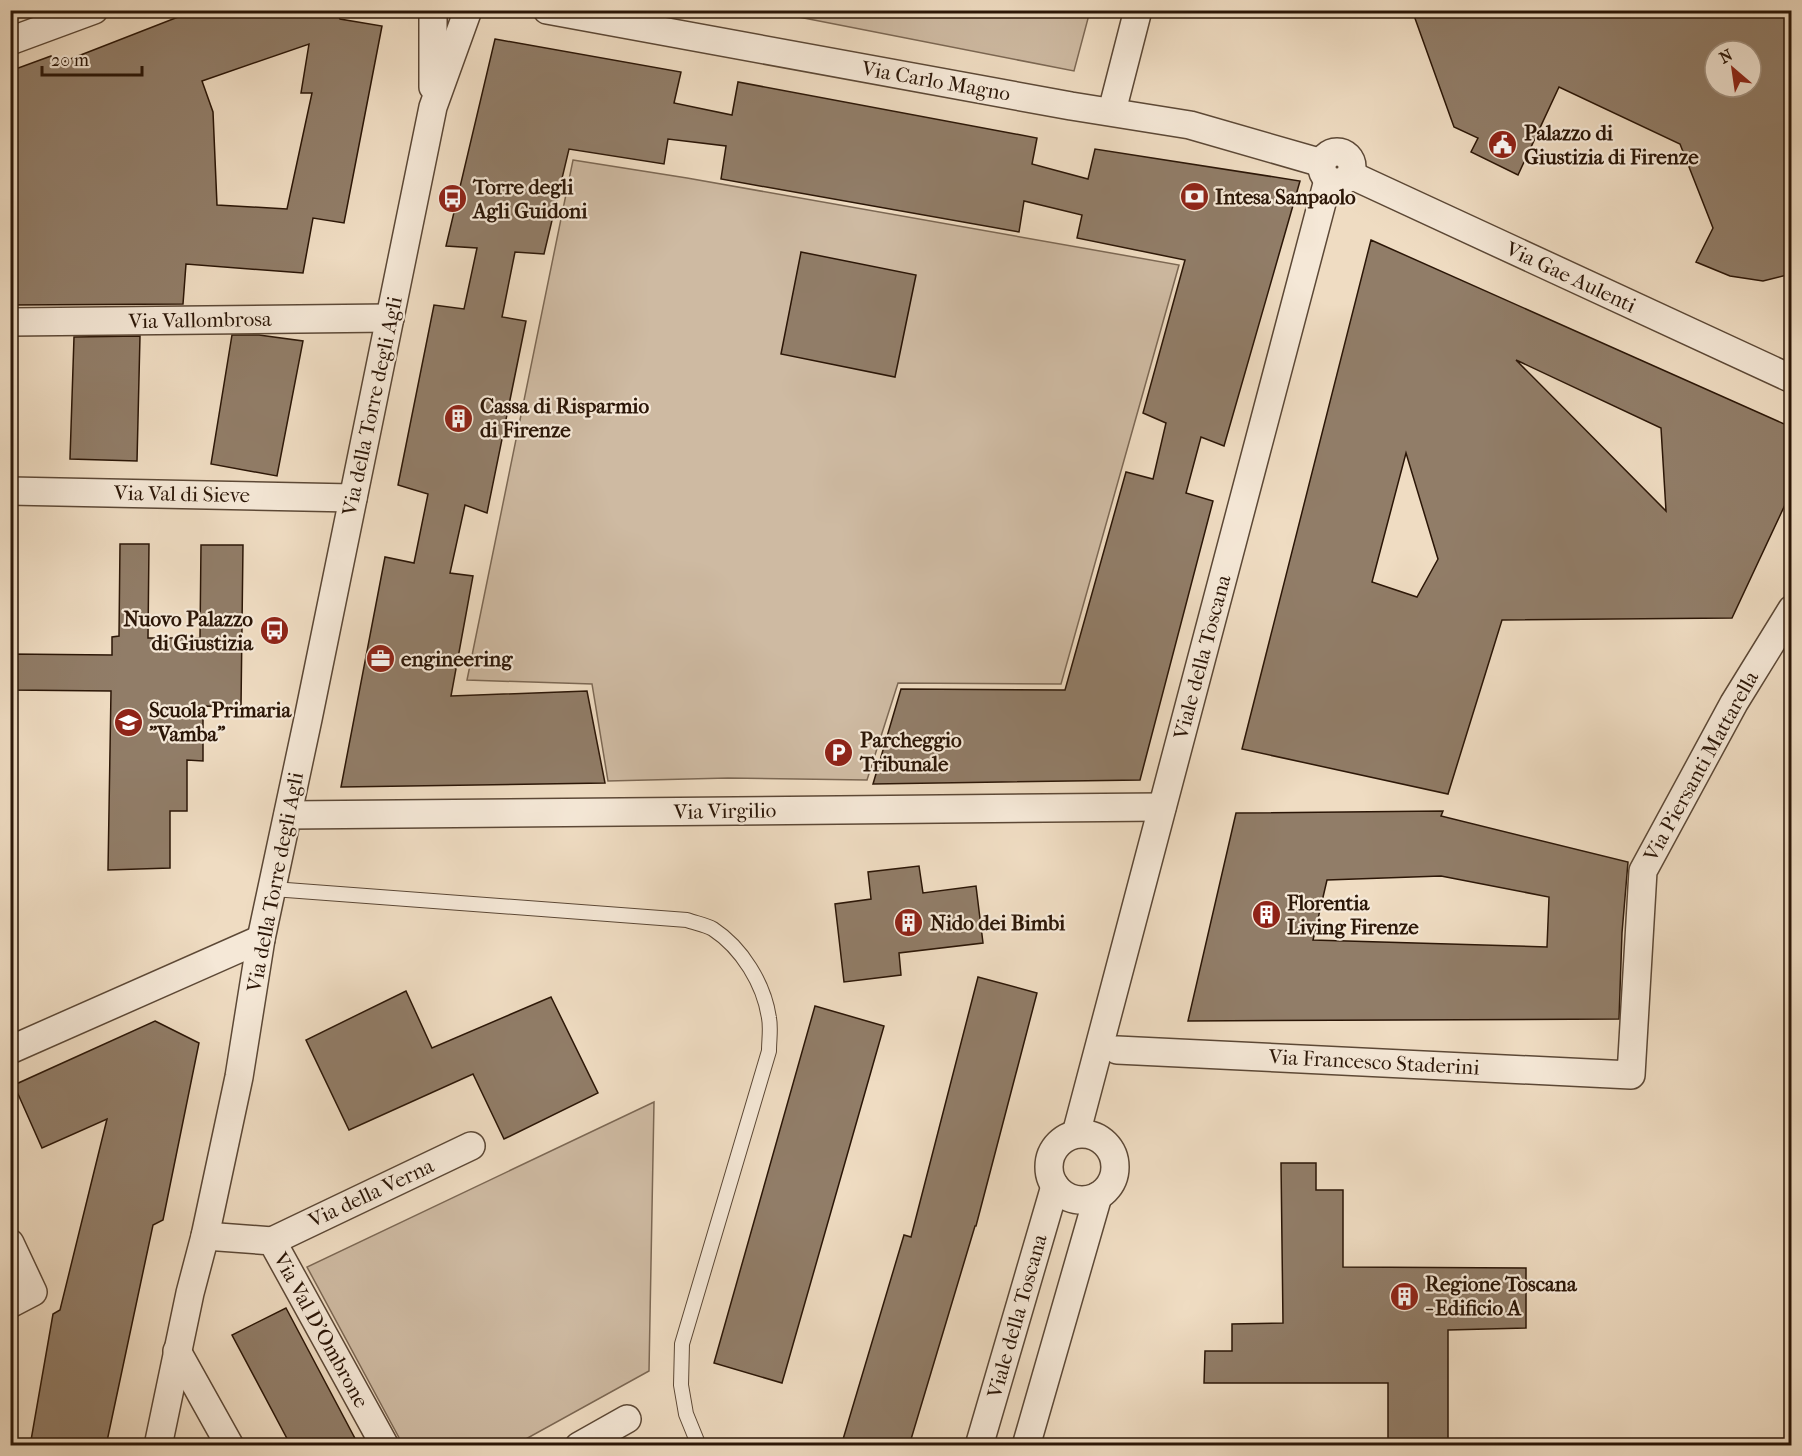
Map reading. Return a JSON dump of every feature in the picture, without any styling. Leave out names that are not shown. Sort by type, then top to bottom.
[{"type":"street","points":[[10,41],[94,10]]},
{"type":"street","name":"Via della Torre degli Agli","points":[[432,107],[433,10]]},
{"type":"street","name":"Via della Torre degli Agli","points":[[158,1446],[242,1060],[261,939],[432,107],[468,10]]},
{"type":"street","name":"Via Carlo Magno","points":[[547,10],[1071,106],[1190,125],[1336,175]]},
{"type":"street","points":[[1112,111],[1138,10]]},
{"type":"street","name":"Via Gae Aulenti","points":[[1336,175],[1791,379]]},
{"type":"street","name":"Viale della Toscana","points":[[1085,1135],[1162,807],[1336,175]]},
{"type":"street","name":"Viale della Toscana","points":[[1085,1135],[1117,1050],[1336,175]]},
{"type":"street","name":"Via Vallombrosa","points":[[10,322],[390,318]]},
{"type":"street","name":"Via Val di Sieve","points":[[10,491],[353,498]]},
{"type":"street","name":"Via Piersanti Mattarella","points":[[1631,1075],[1642,871],[1734,703],[1791,609]]},
{"type":"street","name":"Via Virgilio","points":[[288,815],[1162,807]]},
{"type":"street","points":[[10,1050],[261,939]]},
{"type":"street","name":"Via Francesco Staderini","points":[[1117,1050],[1631,1075]]},
{"type":"street","points":[[1055,1186],[1070,1198],[1089,1199],[1107,1189],[1113,1180],[1114,1159],[1110,1149],[1103,1141],[1085,1135]]},
{"type":"street","name":"Viale della Toscana","points":[[979,1446],[1055,1186],[1048,1165],[1051,1154],[1065,1138],[1085,1135]]},
{"type":"street","name":"Via della Verna","points":[[272,1241],[471,1146]]},
{"type":"street","points":[[1026,1446],[1098,1196]]},
{"type":"street","name":"Via Val D'Ombrone","points":[[205,1236],[272,1241],[386,1446]]},
{"type":"street","points":[[10,1243],[22,1298]]},
{"type":"street","points":[[177,1351],[230,1446]]},
{"type":"street","points":[[579,1446],[627,1419]]},
{"type":"lane","points":[[273,889],[687,920],[711,928],[735,948],[750,968],[762,990],[769,1018],[769,1051],[682,1344],[681,1385],[686,1414],[699,1446]]},
{"type":"shaded area","points":[[1090,10],[1074,71],[768,11]]},
{"type":"shaded area","points":[[573,160],[1179,265],[1061,684],[898,683],[867,780],[728,778],[608,781],[592,684],[467,680]]},
{"type":"shaded area","points":[[654,1102],[649,1371],[515,1445],[403,1445],[307,1267]]},
{"type":"building","points":[[196,10],[336,10],[340,19],[382,26],[344,223],[313,218],[303,273],[186,264],[183,304],[10,305],[15,149],[10,150],[10,71],[51,56],[55,65]],"holes":[[[309,44],[301,93],[312,93],[287,209],[217,205],[213,112],[202,81]]]},
{"type":"building","name":"Palazzo di Giustizia di Firenze","points":[[1412,10],[1791,10],[1791,274],[1763,281],[1730,276],[1696,262],[1713,228],[1680,144],[1559,87],[1518,175],[1471,152],[1478,138],[1454,127]]},
{"type":"building","name":"Cassa di Risparmio di Firenze","points":[[495,39],[681,72],[674,103],[732,115],[738,82],[1037,138],[1032,164],[1088,179],[1095,149],[1300,181],[1224,446],[1201,437],[1186,493],[1213,501],[1140,780],[873,784],[901,689],[1065,690],[1126,472],[1153,479],[1166,423],[1143,413],[1185,260],[1077,238],[1082,215],[1024,201],[1019,232],[721,179],[726,146],[668,139],[664,164],[569,149],[544,254],[515,252],[502,317],[526,321],[487,513],[465,505],[450,573],[473,576],[451,696],[587,691],[605,783],[341,787],[385,557],[414,563],[428,494],[398,485],[434,305],[464,309],[477,248],[446,246]]},
{"type":"building","points":[[1371,240],[1791,427],[1791,492],[1732,618],[1502,620],[1448,794],[1242,749]],"holes":[[[1516,360],[1661,428],[1666,511]],[[1406,453],[1438,559],[1417,597],[1372,582]]]},
{"type":"building","points":[[801,252],[916,275],[895,377],[781,354]]},
{"type":"building","points":[[232,335],[259,335],[303,341],[277,476],[211,464]]},
{"type":"building","points":[[140,336],[137,461],[70,459],[74,337]]},
{"type":"building","points":[[120,544],[149,544],[148,638],[200,638],[201,545],[243,545],[241,707],[203,706],[203,761],[187,760],[187,811],[170,811],[170,868],[108,870],[111,691],[10,690],[10,654],[112,655],[112,637],[119,636]]},
{"type":"building","name":"Florentia Living Firenze","points":[[1443,811],[1441,816],[1628,862],[1622,933],[1619,1019],[1188,1021],[1236,813]],"holes":[[[1441,876],[1549,897],[1547,947],[1313,940],[1327,880]]]},
{"type":"building","name":"Nido dei Bimbi","points":[[919,866],[923,893],[976,886],[983,943],[899,953],[901,975],[844,982],[835,904],[871,899],[868,872]]},
{"type":"building","points":[[978,977],[1037,993],[976,1226],[909,1446],[841,1446],[904,1235],[911,1237]]},
{"type":"building","points":[[406,991],[432,1048],[551,997],[598,1093],[504,1139],[473,1074],[349,1130],[306,1040]]},
{"type":"building","points":[[815,1006],[884,1026],[782,1383],[714,1363]]},
{"type":"building","points":[[155,1021],[199,1043],[163,1220],[153,1225],[106,1446],[30,1446],[53,1314],[60,1310],[107,1119],[42,1148],[14,1085]]},
{"type":"building","name":"Regione Toscana - Edificio A","points":[[1281,1163],[1316,1163],[1316,1190],[1343,1190],[1343,1267],[1526,1268],[1526,1328],[1448,1330],[1448,1446],[1388,1446],[1388,1383],[1204,1383],[1205,1351],[1232,1351],[1232,1324],[1283,1323]]},
{"type":"building","points":[[286,1308],[359,1446],[291,1446],[232,1335]]},
{"type":"place","name":"Palazzo di Giustizia di Firenze","points":[[1503,145]]},
{"type":"place","name":"Intesa Sanpaolo","points":[[1194,197]]},
{"type":"place","name":"Torre degli Agli Guidoni","points":[[452,199]]},
{"type":"place","name":"Cassa di Risparmio di Firenze","points":[[459,418]]},
{"type":"place","name":"Nuovo Palazzo di Giustizia","points":[[274,631]]},
{"type":"place","name":"engineering","points":[[380,659]]},
{"type":"place","name":"Scuola Primaria \"Vamba\"","points":[[128,722]]},
{"type":"place","name":"Parcheggio Tribunale","points":[[839,752]]},
{"type":"place","name":"Florentia Living Firenze","points":[[1266,915]]},
{"type":"place","name":"Nido dei Bimbi","points":[[909,923]]},
{"type":"place","name":"Regione Toscana - Edificio A","points":[[1404,1296]]}]
